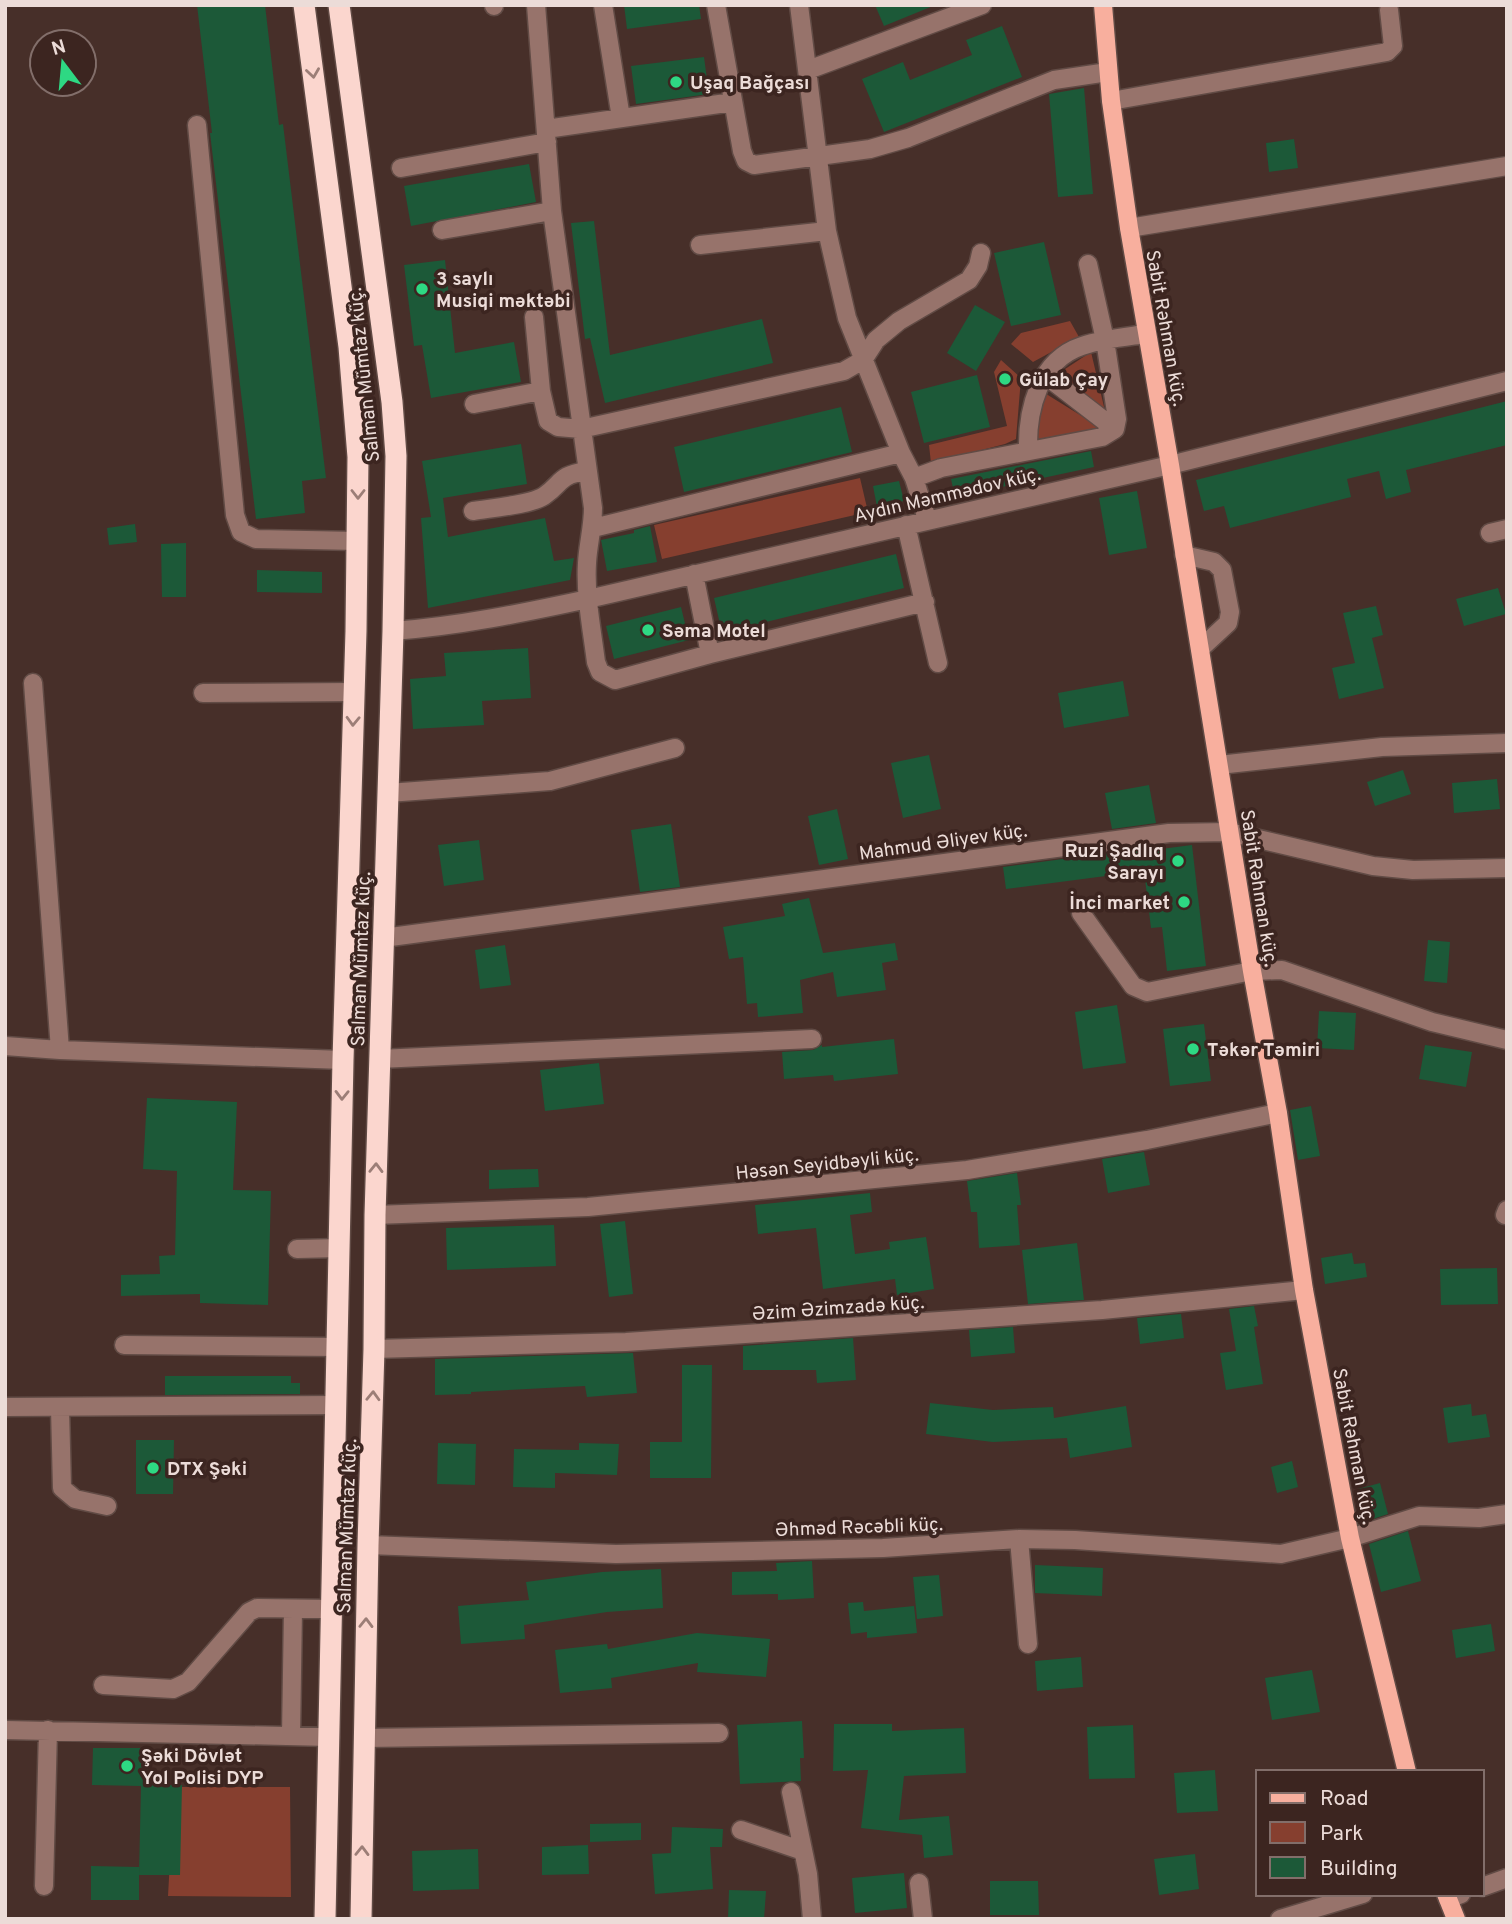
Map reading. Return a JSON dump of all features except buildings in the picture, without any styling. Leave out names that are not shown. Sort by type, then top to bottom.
[{"type":"highway","points":[[304,5],[351,361],[358,457],[325,1919]]},
{"type":"highway","name":"Salman Mümtaz küç.","points":[[340,5],[392,402],[396,456],[375,1215],[361,1919]]},
{"type":"highway","points":[[356,631],[393,631]]},
{"type":"highway","points":[[351,803],[388,798]]},
{"type":"highway","points":[[343,1060],[379,1059]]},
{"type":"highway","points":[[330,1737],[365,1738]]},
{"type":"main road","name":"Sabit Rəhman küç.","points":[[1103,5],[1111,101],[1129,229],[1278,1113],[1304,1290],[1350,1538],[1407,1770]]},
{"type":"main road","points":[[1452,1896],[1456,1919]]},
{"type":"street","points":[[536,5],[552,212],[593,528],[587,562],[588,599],[596,662],[600,672],[615,680],[625,678],[710,654],[925,602]]},
{"type":"street","points":[[603,5],[621,118]]},
{"type":"street","points":[[716,5],[746,161],[754,164],[870,149],[908,138],[1054,79],[1108,72]]},
{"type":"street","points":[[799,5],[827,231],[847,318],[901,453],[914,478],[927,519]]},
{"type":"street","points":[[807,70],[982,5]]},
{"type":"street","points":[[1111,101],[1387,52],[1393,46],[1389,10]]},
{"type":"street","points":[[401,168],[621,118],[733,102]]},
{"type":"street","points":[[197,125],[235,515],[241,532],[256,539],[358,541]]},
{"type":"street","points":[[1129,229],[1507,166]]},
{"type":"street","points":[[442,230],[552,212]]},
{"type":"street","points":[[701,245],[827,231]]},
{"type":"street","points":[[534,317],[541,391],[548,421],[558,427],[581,429],[844,371],[863,360],[876,340],[898,321],[969,280],[978,266],[981,253]]},
{"type":"street","points":[[1087,264],[1105,340],[1117,419],[1115,429]]},
{"type":"street","points":[[1028,450],[1027,428],[1034,398],[1045,375],[1057,362],[1080,346],[1146,334]]},
{"type":"street","points":[[1045,375],[1115,429]]},
{"type":"street","name":"Aydın Məmmədov küç.","points":[[393,631],[499,618],[588,599],[1170,465],[1507,381]]},
{"type":"street","points":[[474,404],[541,391]]},
{"type":"street","points":[[914,478],[941,468],[1102,436],[1115,429]]},
{"type":"street","points":[[593,528],[901,453]]},
{"type":"street","points":[[473,511],[543,496],[560,479],[586,471]]},
{"type":"street","points":[[906,525],[938,663]]},
{"type":"street","points":[[1184,555],[1214,562],[1222,570],[1230,612],[1228,623],[1200,649]]},
{"type":"street","points":[[694,574],[710,654]]},
{"type":"street","points":[[33,683],[60,1050]]},
{"type":"street","points":[[202,693],[354,692]]},
{"type":"street","points":[[1219,765],[1382,747],[1507,743]]},
{"type":"street","points":[[388,798],[550,780],[675,748]]},
{"type":"street","name":"Mahmud Əliyev küç.","points":[[383,938],[1169,833],[1229,832],[1373,866],[1413,870],[1507,868]]},
{"type":"street","points":[[1081,912],[1133,986],[1147,992],[1252,971],[1282,970],[1432,1022],[1507,1040]]},
{"type":"street","points":[[379,1059],[812,1039]]},
{"type":"street","points":[[5,1046],[343,1060]]},
{"type":"street","name":"Həsən Seyidbəyli küç.","points":[[375,1215],[588,1207],[967,1170],[1147,1140],[1278,1113]]},
{"type":"street","points":[[297,1249],[340,1248]]},
{"type":"street","name":"Əzim Əzimzadə küç.","points":[[374,1349],[626,1342],[1101,1310],[1304,1290]]},
{"type":"street","points":[[124,1345],[338,1347]]},
{"type":"street","points":[[5,1407],[336,1405]]},
{"type":"street","points":[[60,1408],[62,1488],[75,1499],[107,1506]]},
{"type":"street","name":"Əhməd Rəcəbli küç.","points":[[368,1545],[616,1554],[883,1548],[1019,1539],[1075,1540],[1281,1554],[1350,1538],[1419,1516],[1479,1518],[1507,1514]]},
{"type":"street","points":[[1019,1539],[1028,1644]]},
{"type":"street","points":[[103,1685],[173,1689],[188,1682],[249,1612],[257,1608],[332,1609]]},
{"type":"street","points":[[290,1736],[293,1609]]},
{"type":"street","points":[[5,1730],[330,1737]]},
{"type":"street","points":[[44,1886],[48,1730]]},
{"type":"street","points":[[365,1738],[719,1733]]},
{"type":"street","points":[[791,1792],[808,1874],[812,1919]]},
{"type":"street","points":[[741,1830],[803,1851]]},
{"type":"street","points":[[1484,1886],[1507,1878]]},
{"type":"street","points":[[919,1883],[923,1919]]},
{"type":"street","points":[[1280,1919],[1356,1896]]},
{"type":"green space","points":[[1070,321],[1079,337],[1033,362],[1011,344],[1021,333]]},
{"type":"green space","points":[[1091,352],[1105,411],[1056,375]]},
{"type":"green space","points":[[1001,360],[1021,378],[1016,439],[931,463],[929,445],[1007,426],[994,372]]},
{"type":"green space","points":[[1043,392],[1101,428],[1033,440]]},
{"type":"green space","points":[[860,478],[868,512],[662,559],[654,525]]},
{"type":"green space","points":[[174,1787],[290,1787],[291,1897],[168,1896]]},
{"type":"place","name":"Uşaq Bağçası","points":[[676,82]]},
{"type":"place","name":"3 saylı Musiqi məktəbi","points":[[422,289]]},
{"type":"place","name":"Gülab Çay","points":[[1005,379]]},
{"type":"place","name":"Səma Motel","points":[[648,630]]},
{"type":"place","name":"Ruzi Şadlıq Sarayı","points":[[1178,861]]},
{"type":"place","name":"İnci market","points":[[1184,902]]},
{"type":"place","name":"Təkər Təmiri","points":[[1193,1049]]},
{"type":"place","name":"DTX Şəki","points":[[153,1468]]},
{"type":"place","name":"Şəki Dövlət Yol Polisi DYP","points":[[127,1766]]}]
